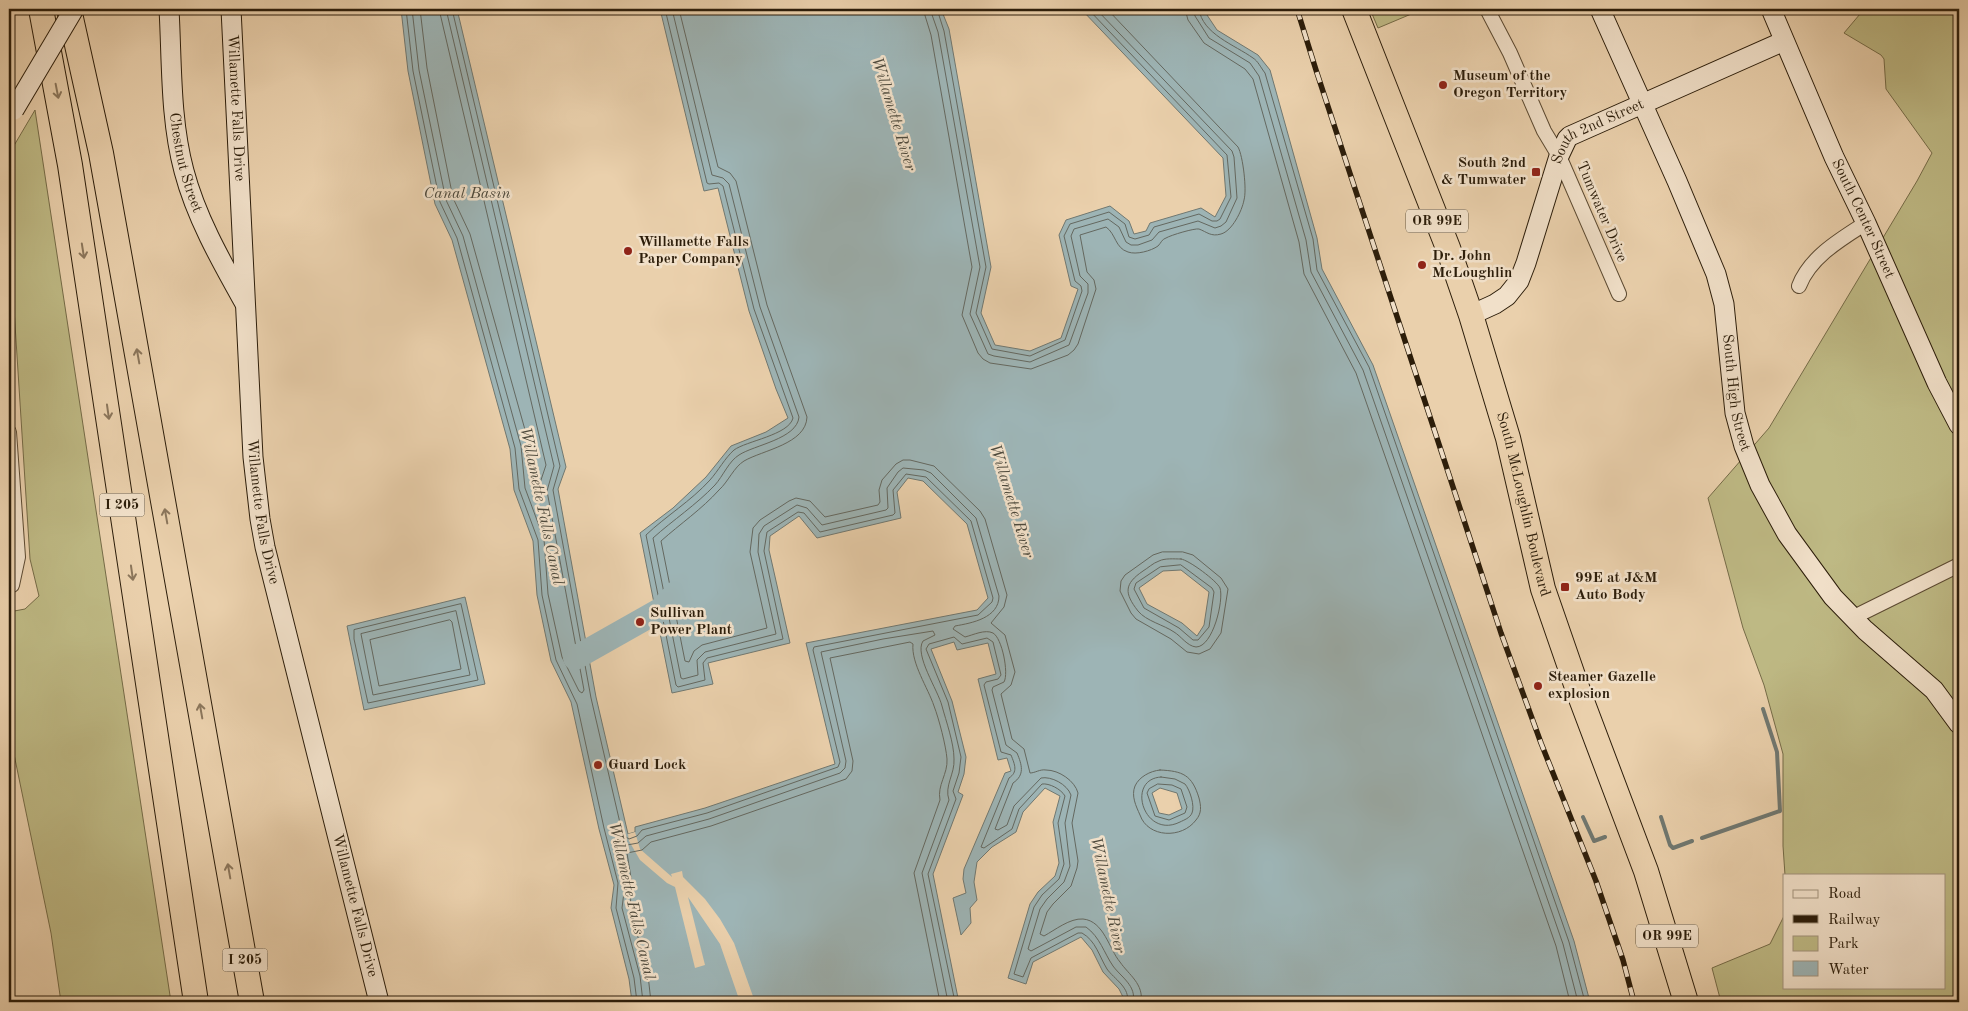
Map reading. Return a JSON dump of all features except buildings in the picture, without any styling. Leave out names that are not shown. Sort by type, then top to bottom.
[{"type":"highway","name":"I 205","points":[[41,9],[73,184],[196,1002]]},
{"type":"highway","name":"I 205","points":[[69,9],[101,153],[252,1002]]},
{"type":"highway","name":"South McLoughlin Boulevard","points":[[1354,9],[1448,248],[1471,315],[1508,438],[1543,589],[1576,687],[1646,871],[1686,1002]]},
{"type":"street","points":[[11,114],[74,9]]},
{"type":"street","name":"Chestnut Street","points":[[169,9],[175,118],[184,170],[203,223],[246,305]]},
{"type":"street","name":"Willamette Falls Drive","points":[[231,9],[253,457],[261,528],[379,1002]]},
{"type":"street","name":"Tumwater Drive","points":[[1487,9],[1510,53],[1544,131],[1559,156],[1619,294]]},
{"type":"street","name":"South High Street","points":[[1600,9],[1643,103],[1716,274],[1725,314],[1735,412],[1744,446],[1754,473],[1773,511],[1804,560],[1833,597],[1852,618],[1934,690],[1959,724]]},
{"type":"street","name":"South Center Street","points":[[1771,9],[1834,157],[1866,223],[1937,383],[1959,425]]},
{"type":"street","name":"South 2nd Street","points":[[1471,315],[1501,300],[1514,289],[1519,281],[1559,156],[1567,139],[1574,133],[1784,42]]},
{"type":"street","points":[[1799,286],[1807,271],[1822,254],[1866,223]]},
{"type":"street","points":[[9,432],[18,557],[12,585]]},
{"type":"street","points":[[1852,618],[1959,565]]},
{"type":"green space","points":[[1370,9],[1445,9],[1451,11],[1416,12],[1378,28]]},
{"type":"green space","points":[[1858,9],[1959,9],[1959,1002],[1721,1002],[1712,968],[1770,944],[1783,918],[1783,988],[1946,988],[1946,874],[1785,874],[1783,754],[1764,685],[1743,628],[1708,498],[1769,428],[1932,153],[1886,89],[1884,59],[1881,55],[1844,33],[1860,14]]},
{"type":"green space","points":[[35,110],[171,1002],[61,1002],[51,933],[9,730],[9,612],[25,609],[39,596],[30,559],[13,293],[9,288],[9,154]]},
{"type":"water","points":[[401,9],[457,9],[566,467],[558,489],[596,697],[628,834],[635,832],[635,827],[705,808],[835,764],[806,643],[977,610],[988,598],[967,524],[923,481],[908,478],[897,492],[901,518],[817,538],[799,516],[770,536],[769,550],[790,643],[708,663],[713,684],[672,693],[640,533],[673,508],[706,477],[731,446],[766,432],[788,418],[749,311],[718,188],[704,191],[660,9],[941,9],[949,29],[991,267],[981,313],[995,345],[1030,351],[1061,338],[1078,289],[1071,286],[1059,235],[1066,220],[1110,206],[1129,221],[1134,234],[1146,231],[1150,223],[1201,208],[1215,217],[1226,196],[1223,158],[1081,9],[1203,9],[1217,30],[1258,55],[1270,70],[1317,238],[1322,269],[1373,365],[1574,941],[1590,1002],[1121,1002],[1123,997],[1119,989],[1103,972],[1092,950],[1081,937],[1033,962],[1026,984],[1008,978],[1030,904],[1038,892],[1055,876],[1059,863],[1053,822],[1060,796],[1045,788],[1023,812],[1016,832],[992,847],[977,862],[974,882],[977,900],[970,908],[971,923],[961,935],[953,898],[966,893],[963,879],[964,869],[1005,773],[1011,771],[1007,758],[998,760],[978,679],[996,674],[988,643],[957,650],[954,642],[931,649],[952,701],[966,757],[964,774],[958,792],[963,795],[933,874],[958,998],[963,1002],[632,1002],[629,979],[611,908],[614,885],[599,829],[571,702],[551,661],[537,595],[533,541],[514,490],[510,449],[452,240],[435,204],[408,71]],"holes":[[[1181,570],[1209,592],[1204,625],[1197,636],[1182,623],[1147,604],[1139,588],[1163,571]],[[1160,788],[1177,793],[1182,809],[1169,815],[1159,813],[1152,793]]]},
{"type":"water","points":[[465,597],[485,684],[364,710],[347,626]]},
{"type":"pier","points":[[635,832],[640,849],[672,877],[671,874],[682,871],[683,877],[705,899],[720,919],[734,943],[755,1002],[740,1002],[720,944],[688,897],[705,965],[695,968],[675,887],[667,883],[640,860],[629,841],[628,834]]},
{"type":"waterway","points":[[575,658],[660,610],[679,590]]},
{"type":"waterway","points":[[1702,838],[1780,811],[1777,752],[1763,709]]},
{"type":"waterway","points":[[1583,817],[1594,841],[1605,837]]},
{"type":"waterway","points":[[1661,817],[1670,845],[1673,848],[1692,841]]},
{"type":"railway","points":[[1297,9],[1501,633],[1541,743],[1596,881],[1623,960],[1634,1002]]},
{"type":"place","name":"Museum of the Oregon Territory","points":[[1443,85]]},
{"type":"place","name":"South 2nd & Tumwater","points":[[1536,172]]},
{"type":"place","name":"Willamette Falls Paper Company","points":[[628,251]]},
{"type":"place","name":"Dr. John McLoughlin","points":[[1422,265]]},
{"type":"place","name":"99E at J&M Auto Body","points":[[1565,587]]},
{"type":"place","name":"Sullivan Power Plant","points":[[640,622]]},
{"type":"place","name":"Steamer Gazelle explosion","points":[[1538,686]]},
{"type":"place","name":"Guard Lock","points":[[598,765]]},
{"type":"water label","name":"Willamette River","points":[[893,114]]},
{"type":"water label","name":"Canal Basin","points":[[467,194]]},
{"type":"water label","name":"Willamette River","points":[[1011,501]]},
{"type":"water label","name":"Willamette Falls Canal","points":[[541,506]]},
{"type":"water label","name":"Willamette River","points":[[1107,895]]},
{"type":"water label","name":"Willamette Falls Canal","points":[[631,901]]}]
